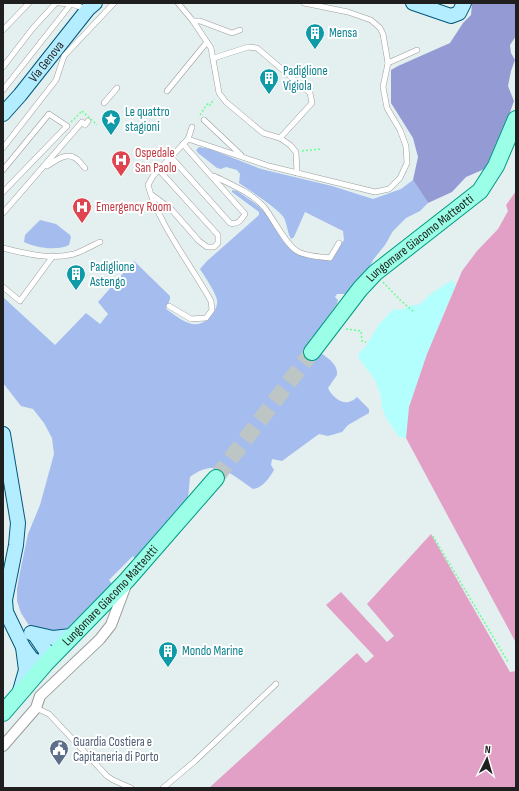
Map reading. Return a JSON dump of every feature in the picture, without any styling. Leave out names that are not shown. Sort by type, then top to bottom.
[{"type":"main road","name":"Lungomare Giacomo Matteotti","points":[[312,352],[360,289],[375,273],[480,191],[496,166],[516,119]]},
{"type":"main road","name":"Lungomare Giacomo Matteotti","points":[[3,713],[20,691],[71,636],[127,580],[216,478]]},
{"type":"street","points":[[413,3],[451,16],[460,13],[464,3]]},
{"type":"street","name":"Via Genova","points":[[3,114],[91,6]]},
{"type":"street","points":[[3,434],[8,494],[18,523],[5,600],[6,612],[9,623],[31,658],[35,661],[46,663],[46,652],[35,635]]},
{"type":"street","points":[[3,746],[36,708],[40,696],[100,639],[111,625],[127,580]]},
{"type":"street","points":[[9,623],[35,635],[53,638],[71,636]]},
{"type":"street","points":[[20,691],[26,670],[23,647]]},
{"type":"lane","points":[[3,30],[29,3]]},
{"type":"lane","name":"Via Genova","points":[[3,67],[32,28],[58,3],[91,6]]},
{"type":"lane","points":[[3,148],[56,80],[64,56],[114,3]]},
{"type":"lane","points":[[178,3],[193,21],[211,48],[214,58],[219,93],[226,102],[263,133],[280,138],[290,145],[296,152],[297,173]]},
{"type":"lane","points":[[188,138],[269,166],[375,192],[389,189],[400,178],[407,163],[406,146],[400,130],[387,108],[383,87],[388,63],[383,34],[380,28],[371,20],[348,12],[304,3]]},
{"type":"lane","name":"Via Genova","points":[[3,90],[71,4]]},
{"type":"lane","points":[[193,21],[200,21],[232,33],[240,30]]},
{"type":"lane","points":[[167,91],[207,42]]},
{"type":"lane","points":[[214,58],[248,47],[257,48],[310,93],[312,103],[280,138]]},
{"type":"lane","points":[[388,63],[417,50]]},
{"type":"lane","points":[[104,103],[117,88]]},
{"type":"lane","points":[[3,170],[49,114],[67,126],[3,192]]},
{"type":"lane","points":[[204,120],[243,157]]},
{"type":"lane","points":[[3,213],[82,122],[85,124],[88,121]]},
{"type":"lane","points":[[169,306],[191,319],[206,318],[212,310],[211,301],[167,227],[150,193],[148,185],[158,170],[188,138],[192,127]]},
{"type":"lane","points":[[170,157],[230,223],[235,224],[240,222],[245,214],[212,174],[183,144]]},
{"type":"lane","points":[[41,169],[66,156],[75,158],[85,168]]},
{"type":"lane","points":[[150,193],[171,210],[199,241],[207,247],[214,247],[218,243],[218,235],[158,170]]},
{"type":"lane","points":[[212,174],[240,189],[263,206],[285,239],[297,252],[330,258],[339,243]]},
{"type":"lane","points":[[3,248],[27,254],[53,256],[74,254],[100,242]]},
{"type":"lane","points":[[3,287],[20,301],[53,256]]},
{"type":"lane","points":[[163,788],[195,761],[276,684]]},
{"type":"lane","points":[[36,708],[49,714],[107,776],[131,788]]},
{"type":"path","points":[[204,120],[200,114],[208,103],[210,105],[219,93]]},
{"type":"path","points":[[67,126],[82,111],[97,125]]},
{"type":"path","points":[[296,152],[320,149]]},
{"type":"path","points":[[375,273],[399,299],[414,312]]},
{"type":"path","points":[[344,328],[362,331],[362,341],[366,342]]},
{"type":"path","points":[[433,536],[508,662]]},
{"type":"shaded area","points":[[472,3],[516,3],[516,36],[510,45],[511,53],[515,60],[508,86],[514,101],[487,168],[466,177],[452,192],[428,203],[413,180],[418,157],[413,138],[391,103],[391,70],[450,43],[463,23],[471,15]]},
{"type":"shaded area","points":[[199,147],[210,149],[261,169],[332,186],[373,199],[401,189],[413,180],[428,203],[420,211],[406,218],[393,231],[385,245],[373,260],[365,277],[352,290],[345,294],[337,294],[335,297],[338,300],[337,304],[323,323],[320,330],[311,338],[308,345],[327,357],[335,365],[337,375],[328,388],[331,393],[342,402],[349,402],[357,397],[369,409],[369,413],[348,425],[342,432],[328,436],[319,434],[282,461],[272,459],[271,465],[274,470],[260,487],[253,489],[230,473],[216,468],[208,468],[199,471],[190,477],[188,499],[137,561],[133,556],[109,580],[112,584],[68,628],[57,631],[41,631],[28,624],[21,613],[17,601],[17,589],[28,534],[40,505],[54,454],[52,438],[44,423],[33,409],[21,406],[3,383],[3,297],[55,345],[86,313],[100,324],[108,314],[98,302],[134,261],[170,296],[166,309],[188,323],[199,324],[204,322],[214,311],[217,300],[212,288],[200,269],[259,215],[259,212],[232,192],[232,190],[237,191],[263,210],[285,244],[290,249],[302,255],[330,260],[344,240],[343,231],[305,212],[294,237],[291,239],[285,220],[281,214],[239,183],[240,174],[237,170],[226,167],[221,169],[217,168],[198,153],[196,150]]},
{"type":"shaded area","points":[[516,191],[516,643],[406,438],[409,407],[427,354],[462,271],[477,251],[498,229],[508,211],[506,205]]},
{"type":"shaded area","points":[[40,220],[56,224],[70,235],[69,245],[59,248],[46,248],[34,246],[24,242],[25,235]]},
{"type":"shaded area","points":[[431,534],[510,672],[516,671],[516,788],[209,788],[357,653],[366,663],[374,656],[326,605],[341,592],[387,642],[394,636],[367,604]]},
{"type":"sand","points":[[452,280],[456,286],[445,310],[409,407],[406,438],[399,437],[386,418],[382,407],[381,396],[375,380],[358,357],[359,353],[366,346],[379,324],[394,309],[401,310],[413,305],[419,305],[432,293]]},
{"type":"tunnel","points":[[216,478],[312,352]]},
{"type":"place","name":"Mensa","points":[[315,50]]},
{"type":"place","name":"Padiglione Vigiola","points":[[269,95]]},
{"type":"place","name":"Le quattro stagioni","points":[[111,136]]},
{"type":"place","name":"Ospedale San Paolo","points":[[121,177]]},
{"type":"place","name":"Emergency Room","points":[[82,224]]},
{"type":"place","name":"Padiglione Astengo","points":[[76,291]]},
{"type":"place","name":"Mondo Marine","points":[[168,668]]},
{"type":"place","name":"Guardia Costiera e Capitaneria di Porto","points":[[59,766]]}]
